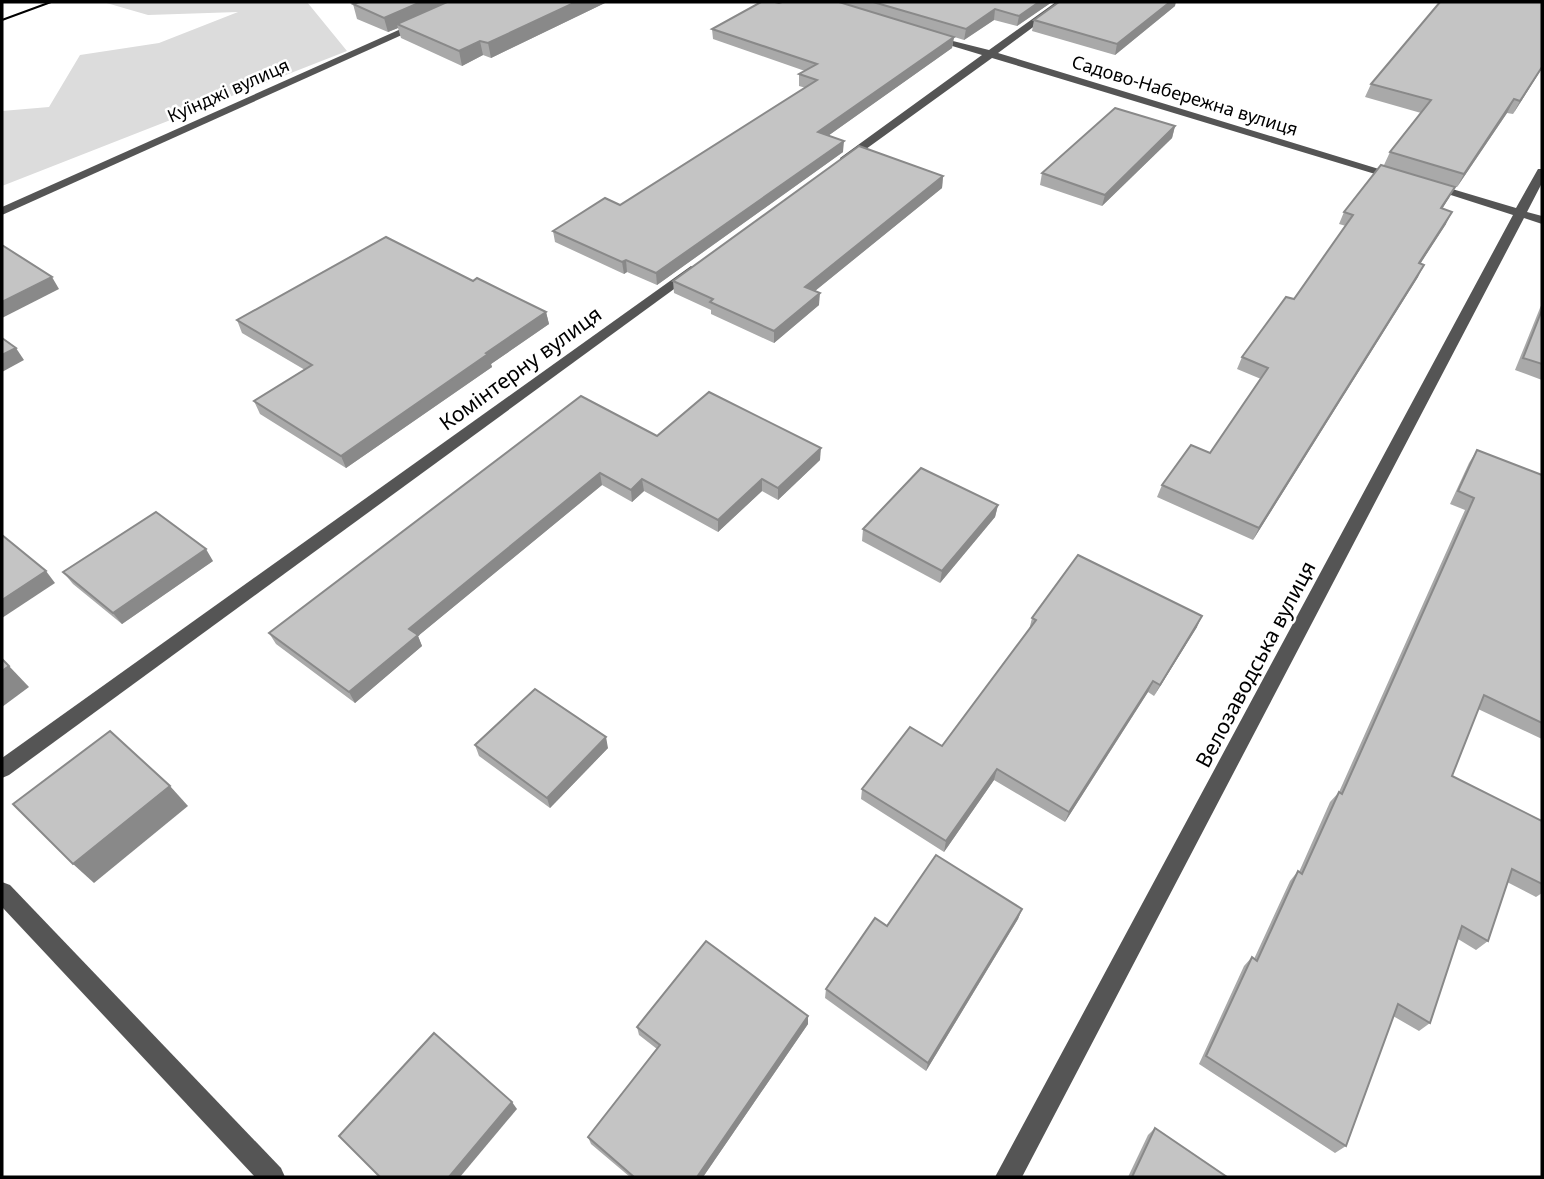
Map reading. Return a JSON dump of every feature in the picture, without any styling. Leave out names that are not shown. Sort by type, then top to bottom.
[{"type":"street","points":[[833,168],[1062,2]]},
{"type":"street","name":"Куїнджі вулиця","points":[[2,211],[432,19]]},
{"type":"street","name":"Садово-Набережна вулиця","points":[[924,34],[1542,220]]},
{"type":"street","name":"Велозаводська вулиця","points":[[1008,1177],[1542,172]]},
{"type":"street","name":"Комінтерну вулиця","points":[[2,769],[709,257]]},
{"type":"street","points":[[2,892],[272,1177]]},
{"type":"shaded area","points":[[103,2],[307,2],[347,51],[2,186],[2,111],[49,107],[80,55],[159,43],[238,12],[148,15]]},
{"type":"building","points":[[421,2],[384,18],[353,4]]},
{"type":"building","points":[[447,2],[576,2],[488,43],[480,41],[459,51],[397,24]]},
{"type":"building","points":[[761,2],[839,2],[954,37],[818,132],[844,141],[656,273],[626,260],[622,262],[553,231],[605,198],[620,205],[817,80],[799,74],[817,64],[712,29]]},
{"type":"building","points":[[873,2],[1039,2],[1019,16],[995,9],[966,29]]},
{"type":"building","points":[[1059,2],[1170,2],[1117,44],[1034,20]]},
{"type":"building","points":[[1440,2],[1542,2],[1542,67],[1520,101],[1514,99],[1464,174],[1390,152],[1431,100],[1371,84]]},
{"type":"building","points":[[1115,108],[1175,126],[1105,195],[1042,173]]},
{"type":"building","points":[[859,146],[943,176],[805,287],[820,293],[774,331],[710,302],[713,299],[673,281]]},
{"type":"building","points":[[1381,165],[1455,187],[1441,208],[1452,212],[1419,263],[1424,265],[1259,528],[1162,485],[1191,445],[1210,453],[1268,368],[1242,357],[1286,297],[1294,299],[1353,215],[1344,212]]},
{"type":"building","points":[[386,237],[473,281],[477,278],[546,312],[341,456],[254,401],[312,365],[237,320]]},
{"type":"building","points":[[2,245],[52,277],[2,302]]},
{"type":"building","points":[[1542,310],[1542,364],[1523,358]]},
{"type":"building","points":[[2,338],[16,348],[2,355]]},
{"type":"building","points":[[709,392],[821,448],[778,488],[762,479],[718,520],[642,479],[631,490],[600,473],[409,629],[418,635],[349,692],[269,633],[581,396],[657,436]]},
{"type":"building","points":[[1477,450],[1542,475],[1542,723],[1484,695],[1452,776],[1542,821],[1542,884],[1512,869],[1488,941],[1462,926],[1430,1023],[1398,1004],[1346,1146],[1206,1056],[1252,957],[1257,961],[1298,871],[1302,874],[1339,792],[1342,794],[1474,498],[1458,491]]},
{"type":"building","points":[[921,468],[998,505],[942,571],[863,529]]},
{"type":"building","points":[[156,512],[206,549],[113,613],[63,572]]},
{"type":"building","points":[[2,535],[46,571],[2,600]]},
{"type":"building","points":[[1078,555],[1202,616],[1160,685],[1153,681],[1069,812],[997,769],[946,841],[862,789],[910,727],[942,746],[1036,620],[1032,618]]},
{"type":"building","points":[[2,659],[9,666],[2,671]]},
{"type":"building","points":[[535,689],[606,737],[547,798],[475,745]]},
{"type":"building","points":[[110,731],[170,786],[73,864],[13,804]]},
{"type":"building","points":[[936,855],[1022,909],[928,1063],[826,989],[875,918],[887,926]]},
{"type":"building","points":[[706,941],[808,1016],[697,1177],[634,1177],[588,1137],[660,1045],[637,1027]]},
{"type":"building","points":[[434,1033],[512,1102],[449,1177],[380,1177],[339,1136]]},
{"type":"building","points":[[1155,1128],[1227,1177],[1132,1177]]},
{"type":"tram line","points":[[2,20],[51,2]]}]
